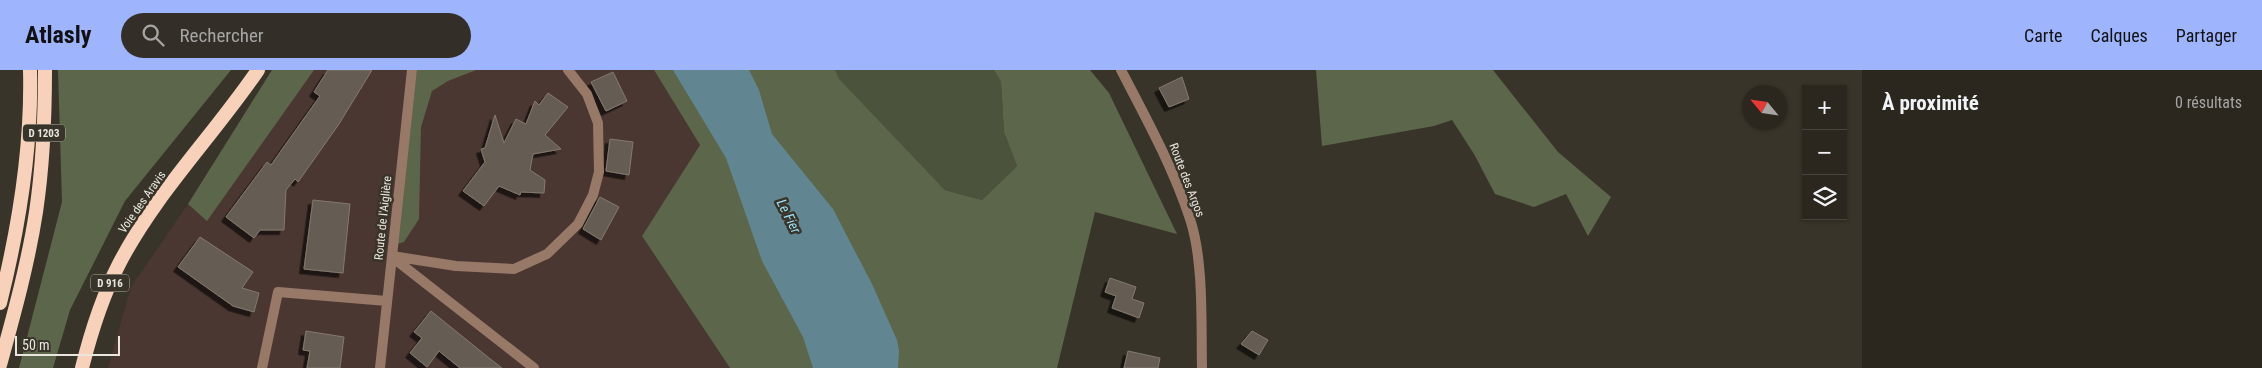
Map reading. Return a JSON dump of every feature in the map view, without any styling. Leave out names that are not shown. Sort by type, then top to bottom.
[{"type":"highway","name":"D 1203","points":[[0,303],[15,236],[26,162],[30,70]]},
{"type":"highway","name":"D 1203","points":[[0,365],[23,280],[36,210],[45,119],[45,70]]},
{"type":"highway","name":"Voie des Aravis","points":[[82,368],[104,296],[129,246],[155,206],[230,110],[258,70]]},
{"type":"street","name":"Route de l'Aiglière","points":[[380,368],[412,70]]},
{"type":"street","points":[[392,256],[456,266],[514,269],[547,254],[578,224],[592,195],[599,172],[598,123],[588,94],[568,70]]},
{"type":"street","name":"Route des Argos","points":[[1121,70],[1157,137],[1191,220],[1198,260],[1202,368]]},
{"type":"street","points":[[392,256],[534,368]]},
{"type":"street","points":[[262,368],[278,292],[387,301]]},
{"type":"shaded area","points":[[272,70],[654,70],[700,145],[642,236],[730,368],[108,368],[131,287],[188,204]]},
{"type":"green space","points":[[58,70],[231,70],[125,201],[70,310],[53,368],[19,368],[62,202]]},
{"type":"green space","points":[[272,70],[314,70],[207,221],[188,204]]},
{"type":"green space","points":[[417,70],[476,70],[448,81],[432,91],[421,127],[419,219],[404,242],[397,244]]},
{"type":"green space","points":[[654,70],[835,70],[839,79],[945,190],[982,200],[1017,166],[1004,132],[1001,82],[994,70],[1090,70],[1109,93],[1177,234],[1095,212],[1057,368],[730,368],[642,236],[700,145]]},
{"type":"green space","points":[[835,70],[994,70],[1001,82],[1004,132],[1017,166],[982,200],[945,190],[838,79]]},
{"type":"green space","points":[[1316,70],[1493,70],[1558,152],[1611,197],[1588,236],[1566,194],[1534,207],[1495,194],[1474,154],[1452,120],[1434,126],[1322,146]]},
{"type":"water","name":"Le Fier","points":[[673,70],[749,70],[759,90],[772,134],[833,209],[872,284],[897,340],[899,351],[898,368],[813,368],[803,337],[762,261],[726,158]]},
{"type":"building","points":[[328,70],[372,70],[339,124],[298,182],[295,179],[286,190],[284,230],[260,230],[254,238],[226,217],[267,162],[271,165],[320,96],[314,92]]},
{"type":"building","points":[[613,72],[627,101],[606,111],[591,82]]},
{"type":"building","points":[[1182,77],[1189,99],[1169,107],[1159,88]]},
{"type":"building","points":[[548,93],[568,107],[545,135],[561,149],[533,154],[530,170],[545,180],[544,193],[521,192],[520,195],[499,186],[484,206],[463,191],[485,162],[481,149],[485,148],[495,115],[504,143],[516,119],[526,124],[535,101],[539,105]]},
{"type":"building","points":[[610,139],[633,142],[629,175],[606,171]]},
{"type":"building","points":[[600,197],[619,207],[601,240],[583,229]]},
{"type":"building","points":[[313,200],[350,204],[343,273],[304,269]]},
{"type":"building","points":[[200,237],[253,272],[242,288],[259,293],[254,312],[233,306],[178,267]]},
{"type":"building","points":[[1110,278],[1136,287],[1132,299],[1144,303],[1139,318],[1112,308],[1116,296],[1105,292]]},
{"type":"building","points":[[431,311],[502,368],[460,368],[439,351],[427,367],[410,353],[422,338],[414,332]]},
{"type":"building","points":[[306,331],[344,337],[340,368],[307,368],[310,351],[303,350]]},
{"type":"building","points":[[1252,331],[1268,340],[1259,355],[1241,344]]},
{"type":"building","points":[[1128,351],[1160,358],[1158,368],[1124,368]]}]
